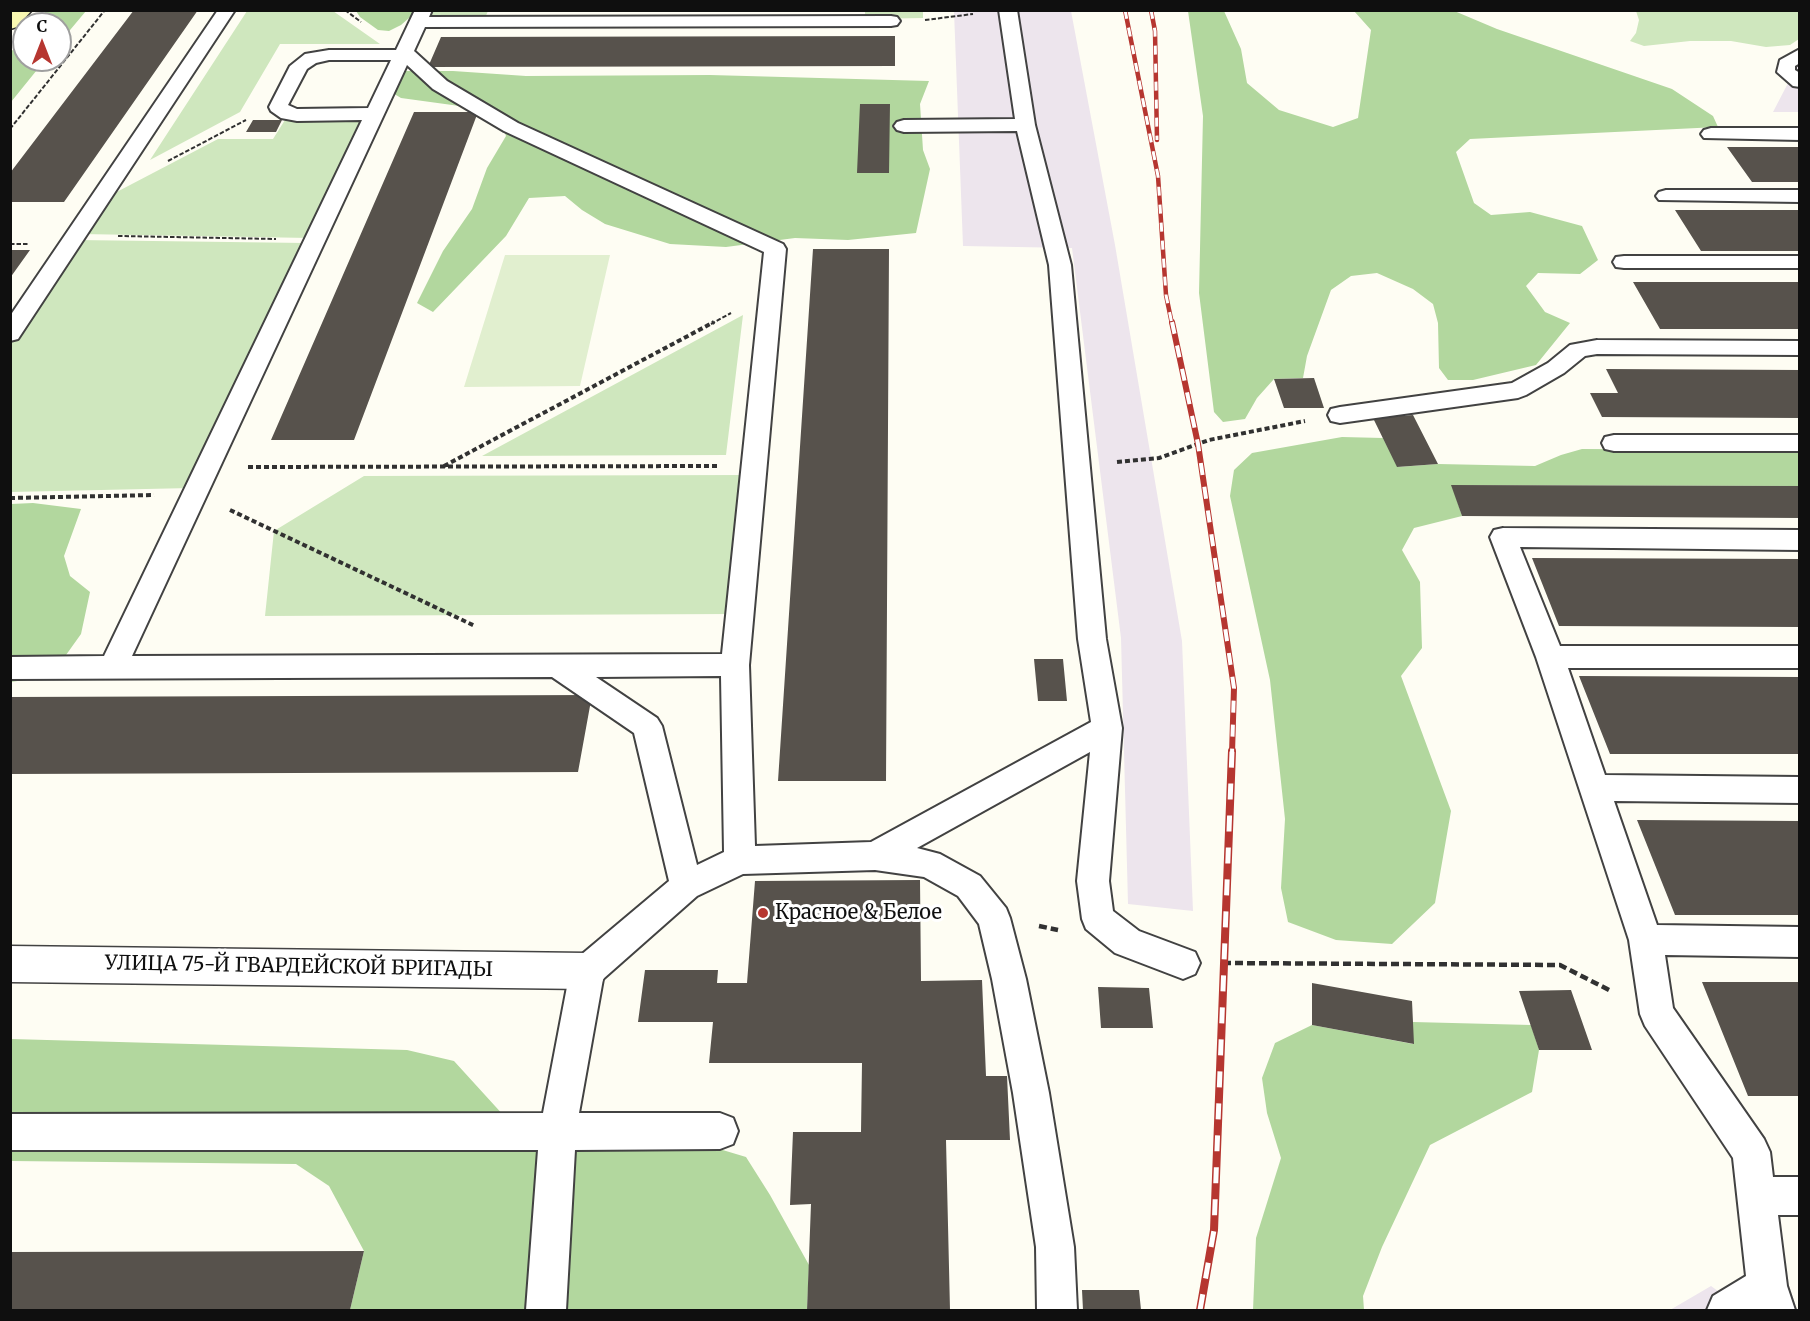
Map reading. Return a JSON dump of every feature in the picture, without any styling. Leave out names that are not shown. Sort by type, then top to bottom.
[{"type":"main road","points":[[10,24],[22,10]]},
{"type":"street","name":"УЛИЦА 75-Й ГВАРДЕЙСКОЙ БРИГАДЫ","points":[[10,964],[587,971]]},
{"type":"lane","points":[[10,334],[227,10]]},
{"type":"lane","points":[[1008,12],[1025,125],[1060,266],[1092,639],[1107,728],[1093,881],[1098,919],[1127,942],[1183,963]]},
{"type":"lane","points":[[113,667],[421,16],[891,21]]},
{"type":"lane","points":[[375,114],[288,114],[278,107],[299,66],[311,58],[329,55],[404,53],[440,85],[511,127],[775,249],[735,664],[740,860]]},
{"type":"lane","points":[[1800,54],[1786,64],[1786,72],[1800,82]]},
{"type":"lane","points":[[904,126],[1025,125]]},
{"type":"lane","points":[[1712,134],[1800,134]]},
{"type":"lane","points":[[1666,196],[1800,196]]},
{"type":"lane","points":[[1624,262],[1800,262]]},
{"type":"lane","points":[[1340,415],[1518,390],[1556,368],[1578,350],[1597,347],[1800,348]]},
{"type":"lane","points":[[1614,443],[1800,444]]},
{"type":"lane","points":[[1727,1311],[1771,1298],[1751,1152],[1657,1014],[1646,940],[1550,657],[1503,537],[1800,540]]},
{"type":"lane","points":[[1550,657],[1800,657]]},
{"type":"lane","points":[[10,668],[735,664]]},
{"type":"lane","points":[[556,665],[647,726],[686,886]]},
{"type":"lane","points":[[875,855],[1107,728]]},
{"type":"lane","points":[[1594,788],[1800,790]]},
{"type":"lane","points":[[546,1311],[558,1131],[587,971],[686,886],[740,860],[875,855],[929,864],[969,885],[994,918],[1009,979],[1031,1093],[1055,1247],[1057,1311]]},
{"type":"lane","points":[[1646,940],[1800,942]]},
{"type":"lane","points":[[10,1132],[720,1131]]},
{"type":"lane","points":[[1756,1196],[1800,1196]]},
{"type":"path","points":[[10,129],[105,10]]},
{"type":"path","points":[[891,21],[1008,12]]},
{"type":"path","points":[[165,163],[279,102]]},
{"type":"path","points":[[76,236],[315,240]]},
{"type":"path","points":[[443,466],[771,291]]},
{"type":"path","points":[[1077,462],[1129,462],[1159,458],[1209,440],[1340,415]]},
{"type":"path","points":[[208,467],[754,466]]},
{"type":"path","points":[[10,498],[195,494],[483,630]]},
{"type":"path","points":[[1183,963],[1560,965],[1657,1014]]},
{"type":"shaded area","points":[[954,11],[1071,11],[1115,245],[1182,641],[1193,911],[1128,904],[1121,638],[1072,248],[963,246]]},
{"type":"shaded area","points":[[1799,62],[1799,112],[1773,112]]},
{"type":"shaded area","points":[[1711,1286],[1744,1310],[1670,1310]]},
{"type":"green space","points":[[46,10],[86,11],[72,28],[72,12],[45,12]]},
{"type":"green space","points":[[1452,10],[1497,29],[1672,89],[1713,116],[1718,127],[1470,139],[1456,152],[1474,203],[1491,215],[1530,212],[1582,226],[1598,260],[1580,274],[1538,273],[1526,286],[1545,312],[1570,323],[1536,365],[1473,380],[1448,380],[1439,368],[1438,323],[1433,304],[1413,289],[1377,273],[1351,276],[1331,290],[1307,356],[1303,378],[1274,379],[1257,398],[1245,419],[1223,422],[1214,412],[1199,293],[1203,116],[1188,11],[1224,11],[1241,49],[1247,83],[1279,110],[1333,127],[1358,118],[1371,30],[1354,11]]},
{"type":"green space","points":[[247,11],[333,11],[380,44],[280,44],[240,112],[150,160]]},
{"type":"green space","points":[[356,11],[417,11],[401,25],[389,31],[378,30],[360,17]]},
{"type":"green space","points":[[430,11],[488,11],[484,20],[425,19]]},
{"type":"green space","points":[[865,11],[923,11],[923,18],[865,19]]},
{"type":"green space","points":[[1636,11],[1799,11],[1799,39],[1790,45],[1766,47],[1731,41],[1690,41],[1644,46],[1630,41],[1636,33],[1639,20]]},
{"type":"green space","points":[[11,52],[12,72],[35,72],[11,102]]},
{"type":"green space","points":[[402,71],[453,71],[526,76],[710,75],[929,81],[920,104],[923,150],[930,169],[916,233],[848,240],[795,238],[726,247],[670,244],[605,224],[565,196],[529,198],[506,236],[433,312],[417,303],[443,251],[472,209],[487,168],[506,136],[496,111],[401,98],[391,92]]},
{"type":"green space","points":[[368,119],[310,238],[81,234],[109,196],[218,139],[273,139],[285,120]]},
{"type":"green space","points":[[77,240],[305,243],[191,488],[11,492],[11,339]]},
{"type":"green space","points":[[505,255],[610,255],[580,386],[464,387]]},
{"type":"green space","points":[[743,315],[726,455],[482,456]]},
{"type":"green space","points":[[1342,437],[1383,438],[1398,467],[1438,464],[1535,466],[1582,449],[1799,450],[1799,486],[1452,485],[1462,516],[1414,528],[1402,550],[1420,582],[1422,648],[1401,676],[1451,811],[1435,903],[1392,944],[1336,940],[1288,922],[1281,888],[1285,819],[1270,680],[1230,496],[1234,470],[1252,453]]},
{"type":"green space","points":[[746,475],[732,614],[265,616],[274,531],[364,476]]},
{"type":"green space","points":[[33,503],[81,509],[64,556],[70,576],[90,592],[81,634],[51,676],[11,682],[11,504]]},
{"type":"green space","points":[[1413,1022],[1531,1025],[1539,1050],[1532,1092],[1430,1145],[1382,1247],[1363,1296],[1364,1310],[1253,1310],[1256,1238],[1281,1158],[1267,1113],[1262,1078],[1275,1043],[1312,1025],[1413,1044]]},
{"type":"green space","points":[[11,1039],[407,1050],[454,1061],[536,1151],[706,1145],[746,1157],[809,1265],[807,1310],[350,1310],[364,1251],[329,1186],[296,1164],[11,1161]]},
{"type":"building","points":[[134,10],[198,10],[64,202],[10,202],[10,173]]},
{"type":"building","points":[[895,36],[895,66],[428,67],[441,37]]},
{"type":"building","points":[[860,104],[890,104],[889,173],[857,173]]},
{"type":"building","points":[[414,112],[478,112],[354,440],[271,440]]},
{"type":"building","points":[[253,120],[282,120],[276,132],[246,132]]},
{"type":"building","points":[[1727,147],[1800,147],[1800,182],[1752,182]]},
{"type":"building","points":[[1675,210],[1800,210],[1800,251],[1701,251]]},
{"type":"building","points":[[813,249],[889,249],[886,781],[778,781]]},
{"type":"building","points":[[10,250],[30,250],[10,278]]},
{"type":"building","points":[[1633,282],[1800,282],[1800,329],[1660,329]]},
{"type":"building","points":[[1606,369],[1800,370],[1800,418],[1602,417],[1590,393],[1618,393]]},
{"type":"building","points":[[1314,378],[1324,408],[1284,408],[1274,379]]},
{"type":"building","points":[[1413,415],[1438,464],[1397,467],[1373,418]]},
{"type":"building","points":[[1451,485],[1800,486],[1800,518],[1462,516]]},
{"type":"building","points":[[1532,558],[1800,559],[1800,627],[1559,626]]},
{"type":"building","points":[[1034,659],[1063,659],[1067,701],[1038,701]]},
{"type":"building","points":[[1579,676],[1800,677],[1800,754],[1610,754]]},
{"type":"building","points":[[592,695],[578,772],[10,774],[10,697]]},
{"type":"building","points":[[1637,820],[1800,821],[1800,915],[1675,915]]},
{"type":"building","points":[[920,880],[921,981],[982,980],[986,1076],[1007,1076],[1010,1140],[946,1140],[950,1310],[807,1310],[811,1204],[790,1205],[793,1132],[861,1132],[862,1063],[709,1063],[713,1022],[638,1022],[645,970],[718,970],[717,983],[747,983],[755,881]]},
{"type":"building","points":[[1702,982],[1800,982],[1800,1096],[1748,1096]]},
{"type":"building","points":[[1312,983],[1412,1001],[1414,1044],[1312,1025]]},
{"type":"building","points":[[1098,987],[1149,988],[1153,1028],[1101,1028]]},
{"type":"building","points":[[1571,990],[1592,1050],[1539,1050],[1519,991]]},
{"type":"building","points":[[364,1251],[350,1310],[10,1310],[10,1252]]},
{"type":"building","points":[[1082,1290],[1139,1290],[1141,1310],[1083,1310]]},
{"type":"railway","points":[[1125,10],[1158,176],[1166,295],[1172,324]]},
{"type":"railway","points":[[1151,10],[1155,31],[1157,140]]},
{"type":"railway","points":[[1172,322],[1198,444],[1234,688],[1232,753]]},
{"type":"railway","points":[[1200,1310],[1214,1230],[1232,751]]},
{"type":"place","name":"Красное & Белое","points":[[763,913]]}]
